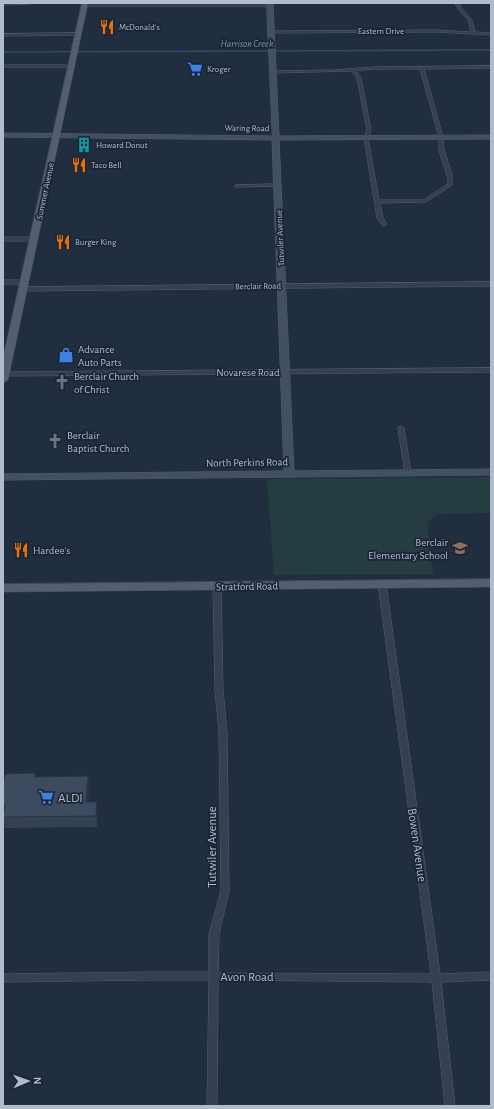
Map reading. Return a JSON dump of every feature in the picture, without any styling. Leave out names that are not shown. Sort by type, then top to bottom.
[{"type":"main road","name":"Summer Avenue","points":[[4,377],[75,53],[77,34],[84,4]]},
{"type":"main road","name":"Stratford Road","points":[[3,588],[491,583]]},
{"type":"street","points":[[3,4],[30,3]]},
{"type":"street","points":[[457,3],[460,10],[470,20],[473,33]]},
{"type":"street","points":[[84,4],[270,4]]},
{"type":"street","name":"Tutwiler Avenue","points":[[270,4],[289,474]]},
{"type":"street","name":"Eastern Drive","points":[[271,32],[429,31],[491,34]]},
{"type":"street","points":[[3,35],[77,34]]},
{"type":"street","points":[[3,66],[72,66]]},
{"type":"street","points":[[272,72],[354,70],[374,68],[491,67]]},
{"type":"street","points":[[377,202],[424,201],[450,186],[450,179],[440,145],[440,137],[422,68]]},
{"type":"street","points":[[354,70],[360,78],[369,130],[366,138],[380,220],[384,224]]},
{"type":"street","name":"Waring Road","points":[[3,135],[275,138],[491,137]]},
{"type":"street","points":[[236,186],[277,185]]},
{"type":"street","points":[[3,239],[35,239]]},
{"type":"street","name":"Berclair Road","points":[[3,282],[25,286],[491,284]]},
{"type":"street","name":"Novarese Road","points":[[4,377],[284,371],[491,370]]},
{"type":"street","points":[[401,428],[408,473]]},
{"type":"street","name":"North Perkins Road","points":[[3,476],[491,472]]},
{"type":"street","name":"Bowen Avenue","points":[[382,584],[436,978],[450,1106]]},
{"type":"street","name":"Tutwiler Avenue","points":[[212,1106],[214,934],[225,891],[223,733],[219,690],[217,586]]},
{"type":"street","name":"Avon Road","points":[[3,978],[213,976],[436,978],[491,976]]},
{"type":"green space","points":[[491,477],[491,513],[437,514],[427,523],[433,574],[274,575],[267,479]]},
{"type":"building","name":"ALDI","points":[[35,773],[35,777],[88,776],[86,802],[97,802],[96,816],[3,817],[5,805],[3,805],[3,785],[5,774]]},
{"type":"waterway","name":"Harrison Creek","points":[[3,52],[491,50]]},
{"type":"place","name":"McDonald's","points":[[107,27]]},
{"type":"place","name":"Kroger","points":[[195,69]]},
{"type":"place","name":"Howard Donut","points":[[84,145]]},
{"type":"place","name":"Taco Bell","points":[[79,165]]},
{"type":"place","name":"Burger King","points":[[63,242]]},
{"type":"place","name":"Advance Auto Parts","points":[[66,355]]},
{"type":"place","name":"Berclair Church of Christ","points":[[62,382]]},
{"type":"place","name":"Berclair Baptist Church","points":[[55,441]]},
{"type":"place","name":"Berclair Elementary School","points":[[460,548]]},
{"type":"place","name":"Hardee's","points":[[21,550]]},
{"type":"place","name":"ALDI","points":[[46,797]]}]
